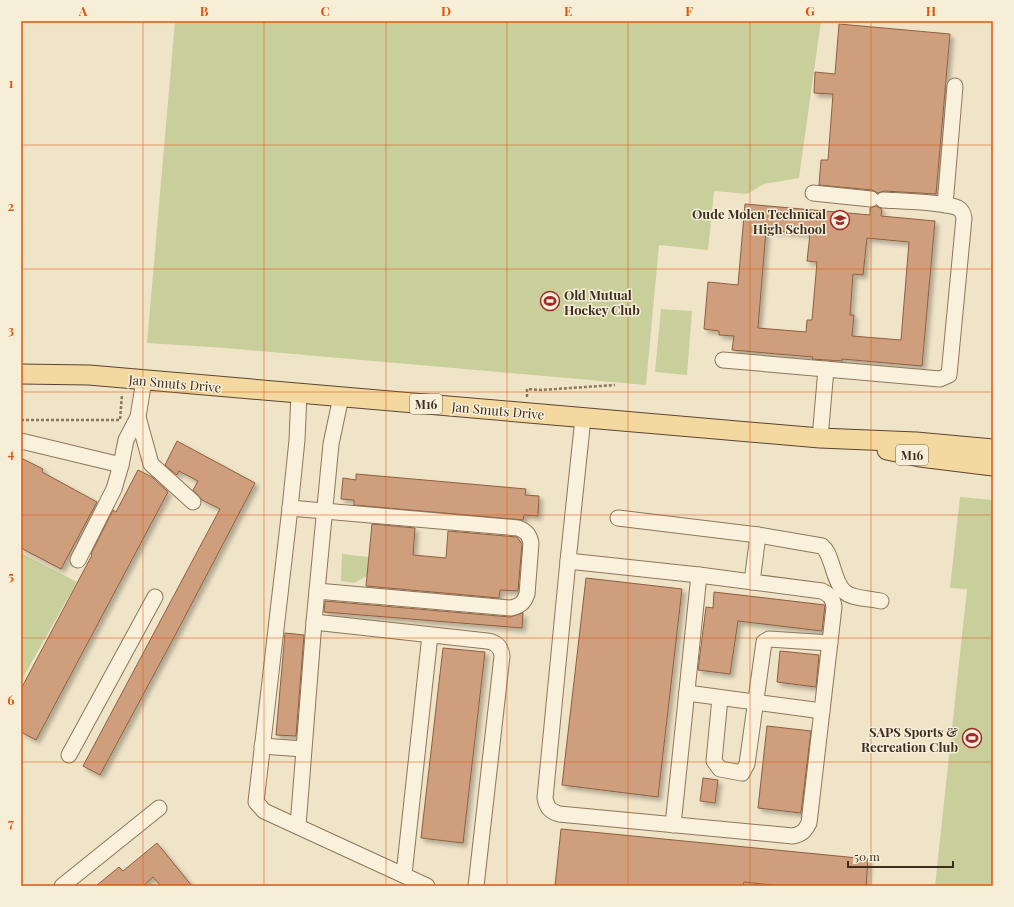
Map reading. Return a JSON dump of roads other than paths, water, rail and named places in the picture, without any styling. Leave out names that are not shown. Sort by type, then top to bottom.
[{"type":"main road","name":"Jan Smuts Drive","points":[[21,374],[89,375],[825,439],[916,442],[993,449]]},
{"type":"main road","name":"Jan Smuts Drive","points":[[825,439],[920,457],[993,466]]},
{"type":"lane","points":[[945,205],[955,86]]},
{"type":"lane","points":[[723,360],[940,379],[950,375],[964,218],[959,209],[945,205],[813,194]]},
{"type":"lane","points":[[825,439],[826,369]]},
{"type":"lane","points":[[78,560],[114,489],[126,440],[138,417],[144,380]]},
{"type":"lane","points":[[299,393],[297,440],[290,508],[256,802],[264,811],[428,886]]},
{"type":"lane","points":[[298,826],[304,759],[303,750],[330,444],[341,397]]},
{"type":"lane","points":[[138,417],[151,464],[194,502]]},
{"type":"lane","points":[[568,561],[699,575],[822,591],[829,594],[833,600],[834,608],[809,823],[806,830],[793,836],[673,825],[558,814],[551,812],[546,806],[545,798],[568,561],[583,418]]},
{"type":"lane","points":[[21,442],[121,465]]},
{"type":"lane","points":[[290,508],[525,530],[530,536],[531,543],[527,594],[524,602],[518,607],[511,608],[317,591]]},
{"type":"lane","points":[[618,518],[758,535],[822,546],[828,553],[842,592],[853,596],[881,601]]},
{"type":"lane","points":[[752,582],[758,535]]},
{"type":"lane","points":[[673,825],[699,575]]},
{"type":"lane","points":[[69,756],[155,597]]},
{"type":"lane","points":[[314,622],[492,642],[497,644],[502,652],[476,886]]},
{"type":"lane","points":[[404,874],[430,634]]},
{"type":"lane","points":[[720,698],[714,761],[720,769],[737,773],[745,770],[747,764],[763,646],[766,640],[830,644]]},
{"type":"lane","points":[[687,693],[822,711]]},
{"type":"lane","points":[[262,746],[303,750]]},
{"type":"lane","points":[[62,886],[160,808]]},
{"type":"place","name":"Oude Molen Technical High School","points":[[840,220]]},
{"type":"place","name":"Old Mutual Hockey Club","points":[[550,301]]},
{"type":"place","name":"SAPS Sports & Recreation Club","points":[[972,738]]}]
